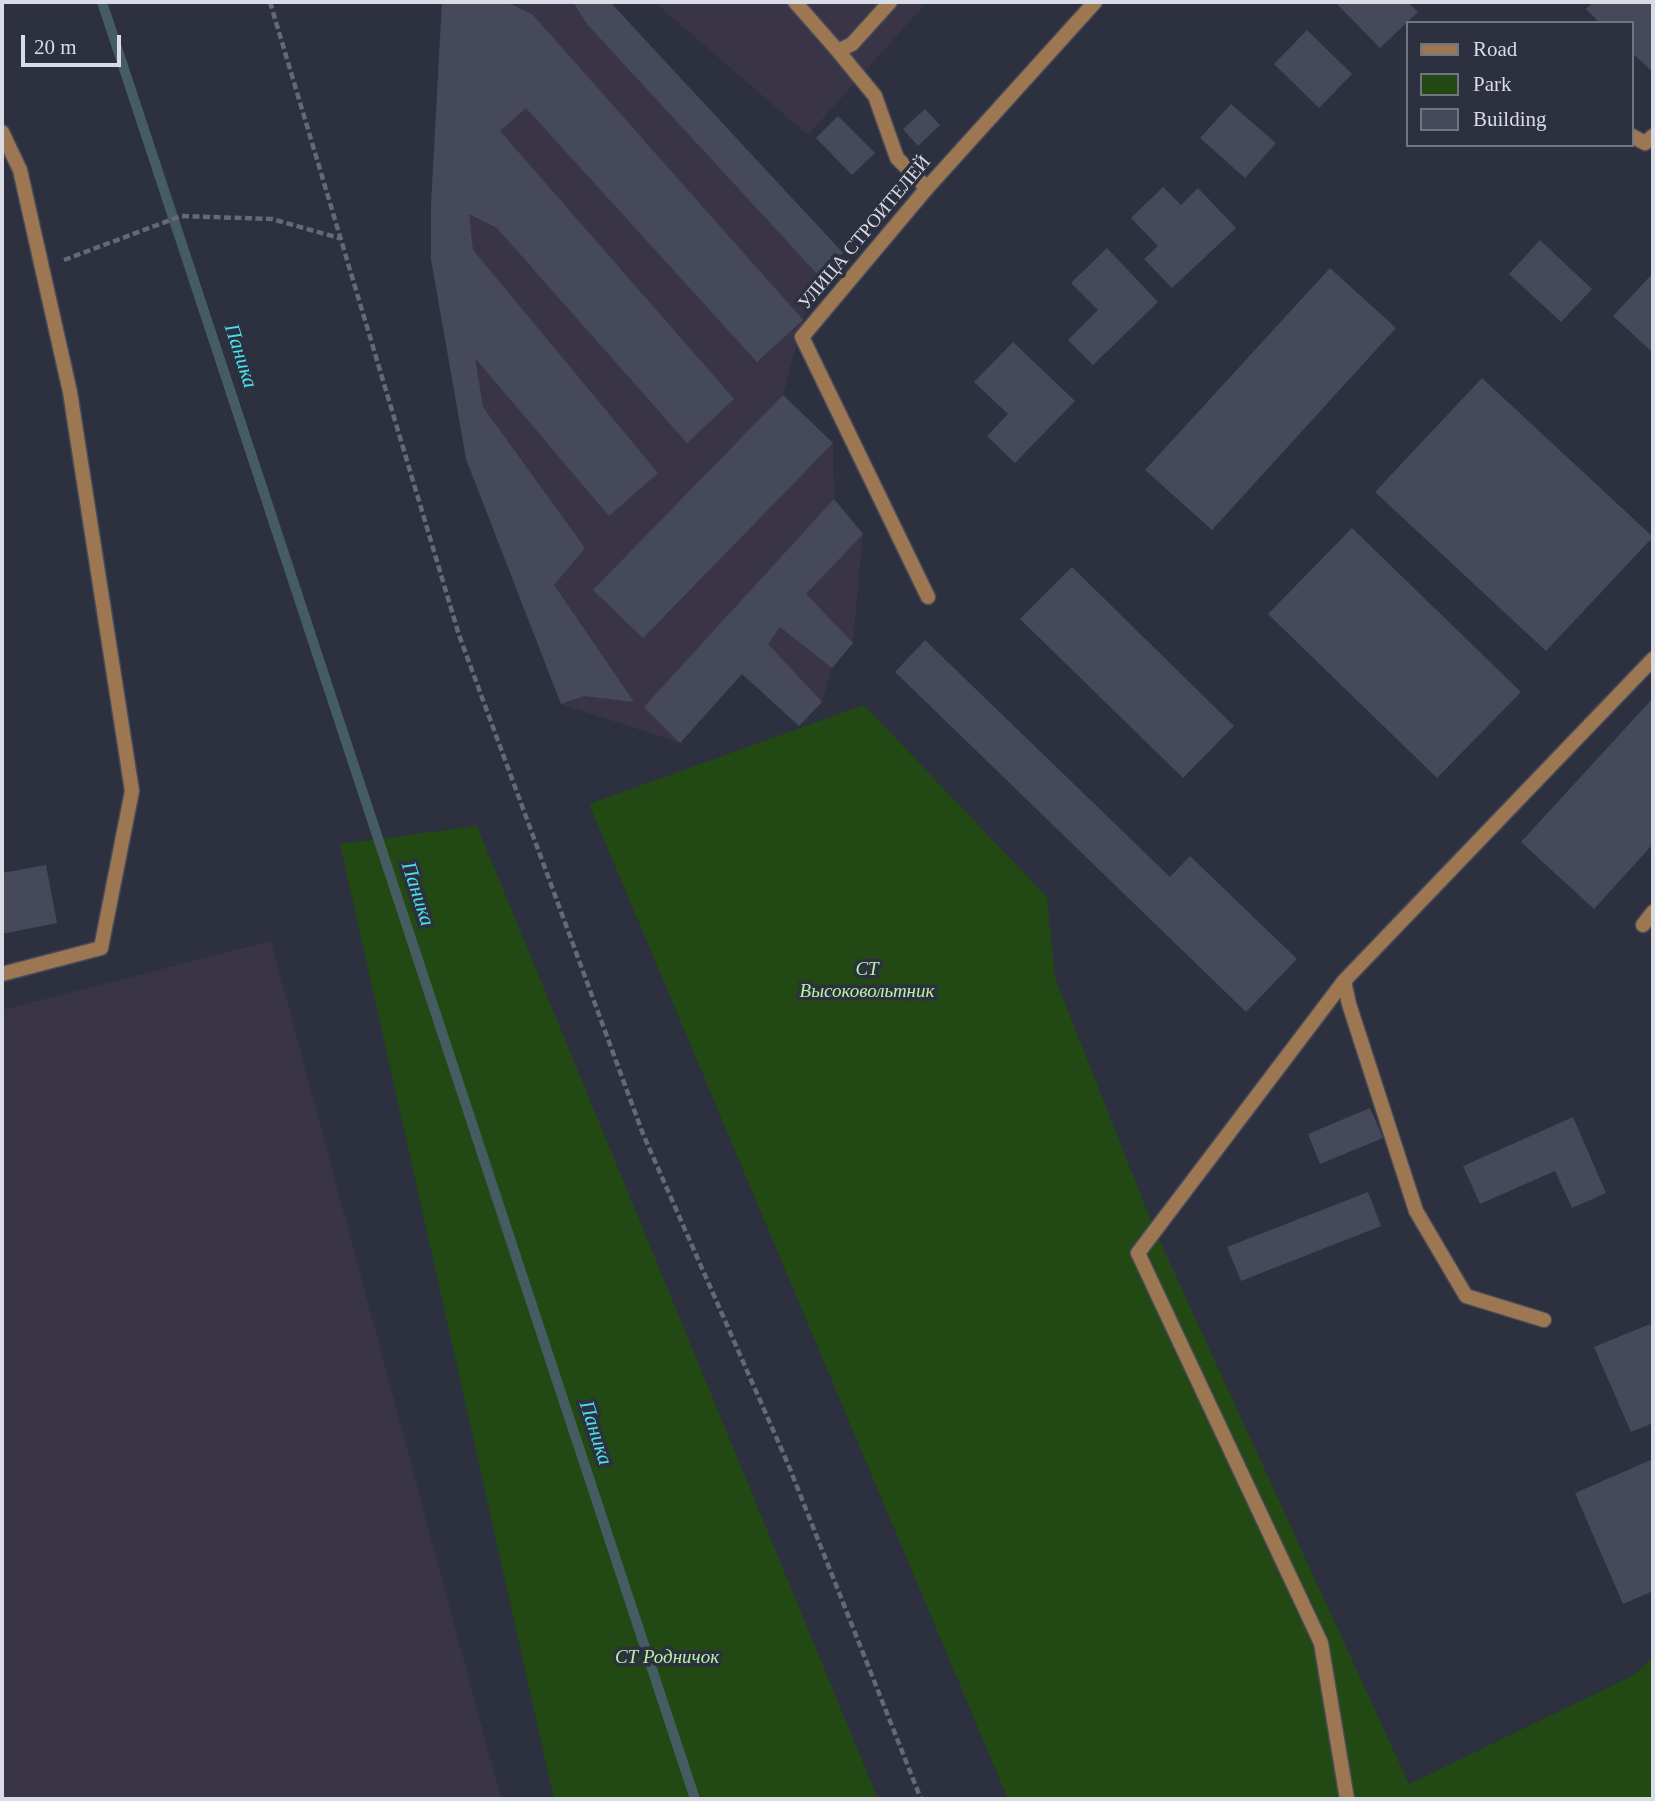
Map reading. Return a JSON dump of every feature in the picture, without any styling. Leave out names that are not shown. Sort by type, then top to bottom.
[{"type":"street","points":[[796,2],[875,96],[897,158],[926,188]]},
{"type":"street","points":[[838,51],[852,44],[890,2]]},
{"type":"street","name":"УЛИЦА СТРОИТЕЛЕЙ","points":[[928,597],[802,337],[926,188],[1095,2]]},
{"type":"street","points":[[2,132],[20,170],[70,392],[132,790],[101,948],[2,974]]},
{"type":"street","points":[[1634,137],[1645,143],[1653,136]]},
{"type":"street","points":[[1347,1799],[1321,1643],[1138,1253],[1343,981],[1653,659]]},
{"type":"street","points":[[1643,925],[1653,912]]},
{"type":"street","points":[[1343,981],[1416,1211],[1466,1296],[1544,1320]]},
{"type":"path","points":[[270,2],[460,635],[643,1134],[788,1464],[921,1799]]},
{"type":"path","points":[[42,269],[181,216],[272,219],[340,238]]},
{"type":"shaded area","points":[[442,2],[610,2],[843,253],[819,276],[803,320],[783,395],[833,443],[834,499],[863,534],[853,643],[832,668],[822,702],[799,726],[742,674],[680,743],[561,704],[466,459],[431,259],[431,205]]},
{"type":"shaded area","points":[[654,2],[927,2],[808,135]]},
{"type":"shaded area","points":[[271,941],[501,1799],[2,1799],[2,1010]]},
{"type":"green space","name":"СТ Высоковольтник","points":[[864,705],[1047,897],[1055,978],[1153,1226],[1409,1784],[1632,1676],[1653,1657],[1653,1799],[1008,1799],[589,804]]},
{"type":"green space","name":"СТ Родничок","points":[[477,826],[878,1799],[554,1799],[340,844]]},
{"type":"building","points":[[442,2],[510,2],[533,15],[803,320],[757,362],[526,108],[500,131],[734,399],[687,443],[497,228],[469,214],[473,250],[658,473],[609,516],[475,358],[483,407],[585,548],[554,585],[634,702],[584,696],[561,704],[466,459],[431,259],[431,205]]},
{"type":"building","points":[[573,2],[610,2],[843,253],[819,276],[587,24]]},
{"type":"building","points":[[1335,2],[1408,2],[1418,12],[1380,48]]},
{"type":"building","points":[[1593,2],[1653,2],[1653,72],[1634,55],[1634,21],[1598,21],[1586,9]]},
{"type":"building","points":[[1307,30],[1352,74],[1319,108],[1274,64]]},
{"type":"building","points":[[1231,104],[1276,143],[1245,178],[1200,138]]},
{"type":"building","points":[[925,109],[940,125],[918,146],[903,129]]},
{"type":"building","points":[[838,116],[875,153],[852,175],[816,138]]},
{"type":"building","points":[[1163,187],[1181,205],[1198,188],[1236,228],[1172,288],[1144,259],[1158,246],[1131,218]]},
{"type":"building","points":[[1540,240],[1592,289],[1561,322],[1509,274]]},
{"type":"building","points":[[1107,248],[1158,302],[1093,365],[1068,340],[1098,310],[1071,283]]},
{"type":"building","points":[[1330,268],[1396,328],[1212,530],[1145,470]]},
{"type":"building","points":[[1653,273],[1653,353],[1613,316]]},
{"type":"building","points":[[1013,342],[1075,401],[1015,463],[987,436],[1008,414],[974,382]]},
{"type":"building","points":[[1482,378],[1653,537],[1546,651],[1375,492]]},
{"type":"building","points":[[783,395],[833,443],[643,638],[593,590]]},
{"type":"building","points":[[834,499],[863,534],[806,594],[853,643],[832,668],[780,627],[768,644],[822,702],[799,726],[742,674],[680,743],[644,707]]},
{"type":"building","points":[[1352,528],[1521,692],[1437,778],[1268,614]]},
{"type":"building","points":[[1072,567],[1234,726],[1183,778],[1020,619]]},
{"type":"building","points":[[925,640],[1170,877],[1190,856],[1297,959],[1246,1012],[895,672]]},
{"type":"building","points":[[1653,698],[1653,844],[1594,909],[1521,842]]},
{"type":"building","points":[[46,865],[57,923],[2,934],[2,873]]},
{"type":"building","points":[[1370,1108],[1383,1138],[1320,1164],[1308,1134]]},
{"type":"building","points":[[1573,1117],[1606,1193],[1572,1208],[1555,1171],[1480,1204],[1463,1166]]},
{"type":"building","points":[[1368,1192],[1381,1226],[1241,1281],[1227,1247]]},
{"type":"building","points":[[1650,1324],[1653,1332],[1653,1423],[1631,1432],[1594,1347]]},
{"type":"building","points":[[1653,1459],[1653,1591],[1623,1604],[1575,1493]]},
{"type":"waterway","name":"Паника","points":[[102,2],[695,1799]]}]
